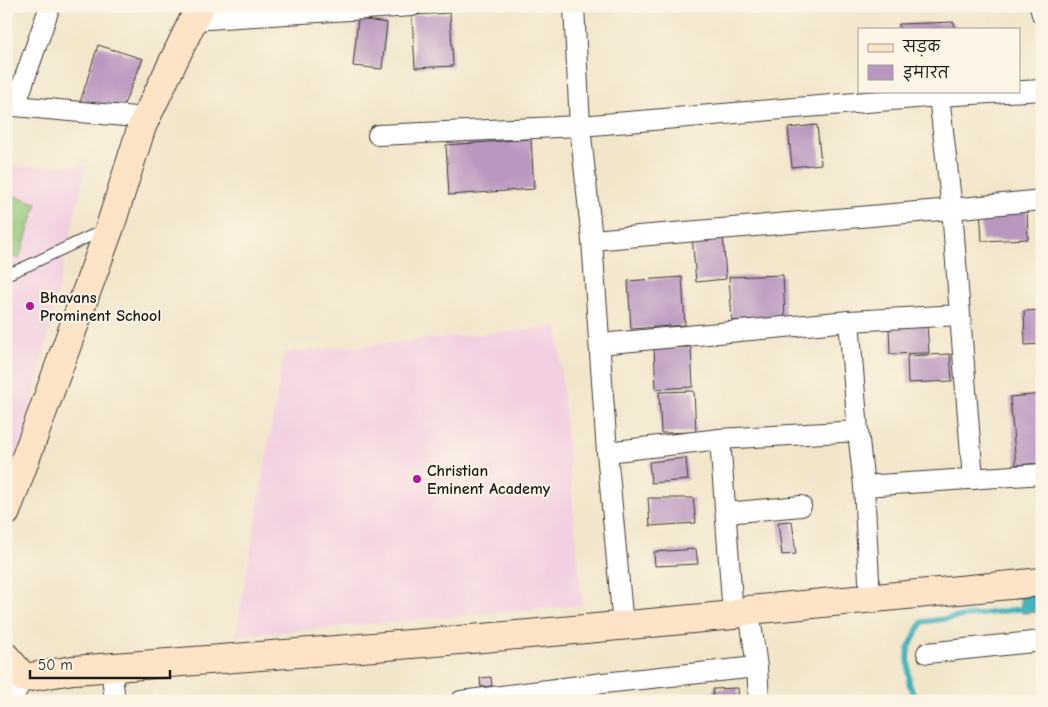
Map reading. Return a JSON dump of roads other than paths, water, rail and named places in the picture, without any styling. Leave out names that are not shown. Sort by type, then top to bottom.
[{"type":"street","points":[[50,6],[11,106],[146,118]]},
{"type":"street","points":[[6,512],[110,227],[139,136],[197,13],[412,6]]},
{"type":"street","points":[[574,6],[580,126],[592,240],[623,626]]},
{"type":"street","points":[[1040,6],[1042,14]]},
{"type":"street","points":[[1020,91],[1042,90]]},
{"type":"street","points":[[378,135],[580,126],[1008,92]]},
{"type":"street","points":[[939,96],[952,209],[972,478]]},
{"type":"street","points":[[592,240],[1042,200]]},
{"type":"street","points":[[600,344],[849,321],[960,315]]},
{"type":"street","points":[[849,321],[864,486],[870,599]]},
{"type":"street","points":[[608,452],[720,439],[858,431]]},
{"type":"street","points":[[720,439],[726,513],[741,613],[757,667],[759,701]]},
{"type":"street","points":[[864,486],[1042,474]]},
{"type":"street","points":[[726,513],[801,506]]},
{"type":"street","points":[[11,673],[111,668],[447,642],[623,626],[1042,582]]},
{"type":"street","points":[[927,653],[1042,641]]},
{"type":"street","points":[[461,701],[603,683],[757,667]]},
{"type":"street","points":[[111,668],[116,701]]},
{"type":"lane","points":[[6,274],[110,227]]},
{"type":"water","points":[[1042,588],[1042,612],[1022,613],[1019,590]]},
{"type":"waterway","points":[[916,701],[909,683],[908,649],[922,622],[1042,606]]},
{"type":"place","name":"Bhavans Prominent School","points":[[30,306]]},
{"type":"place","name":"Christian Eminent Academy","points":[[417,479]]}]
